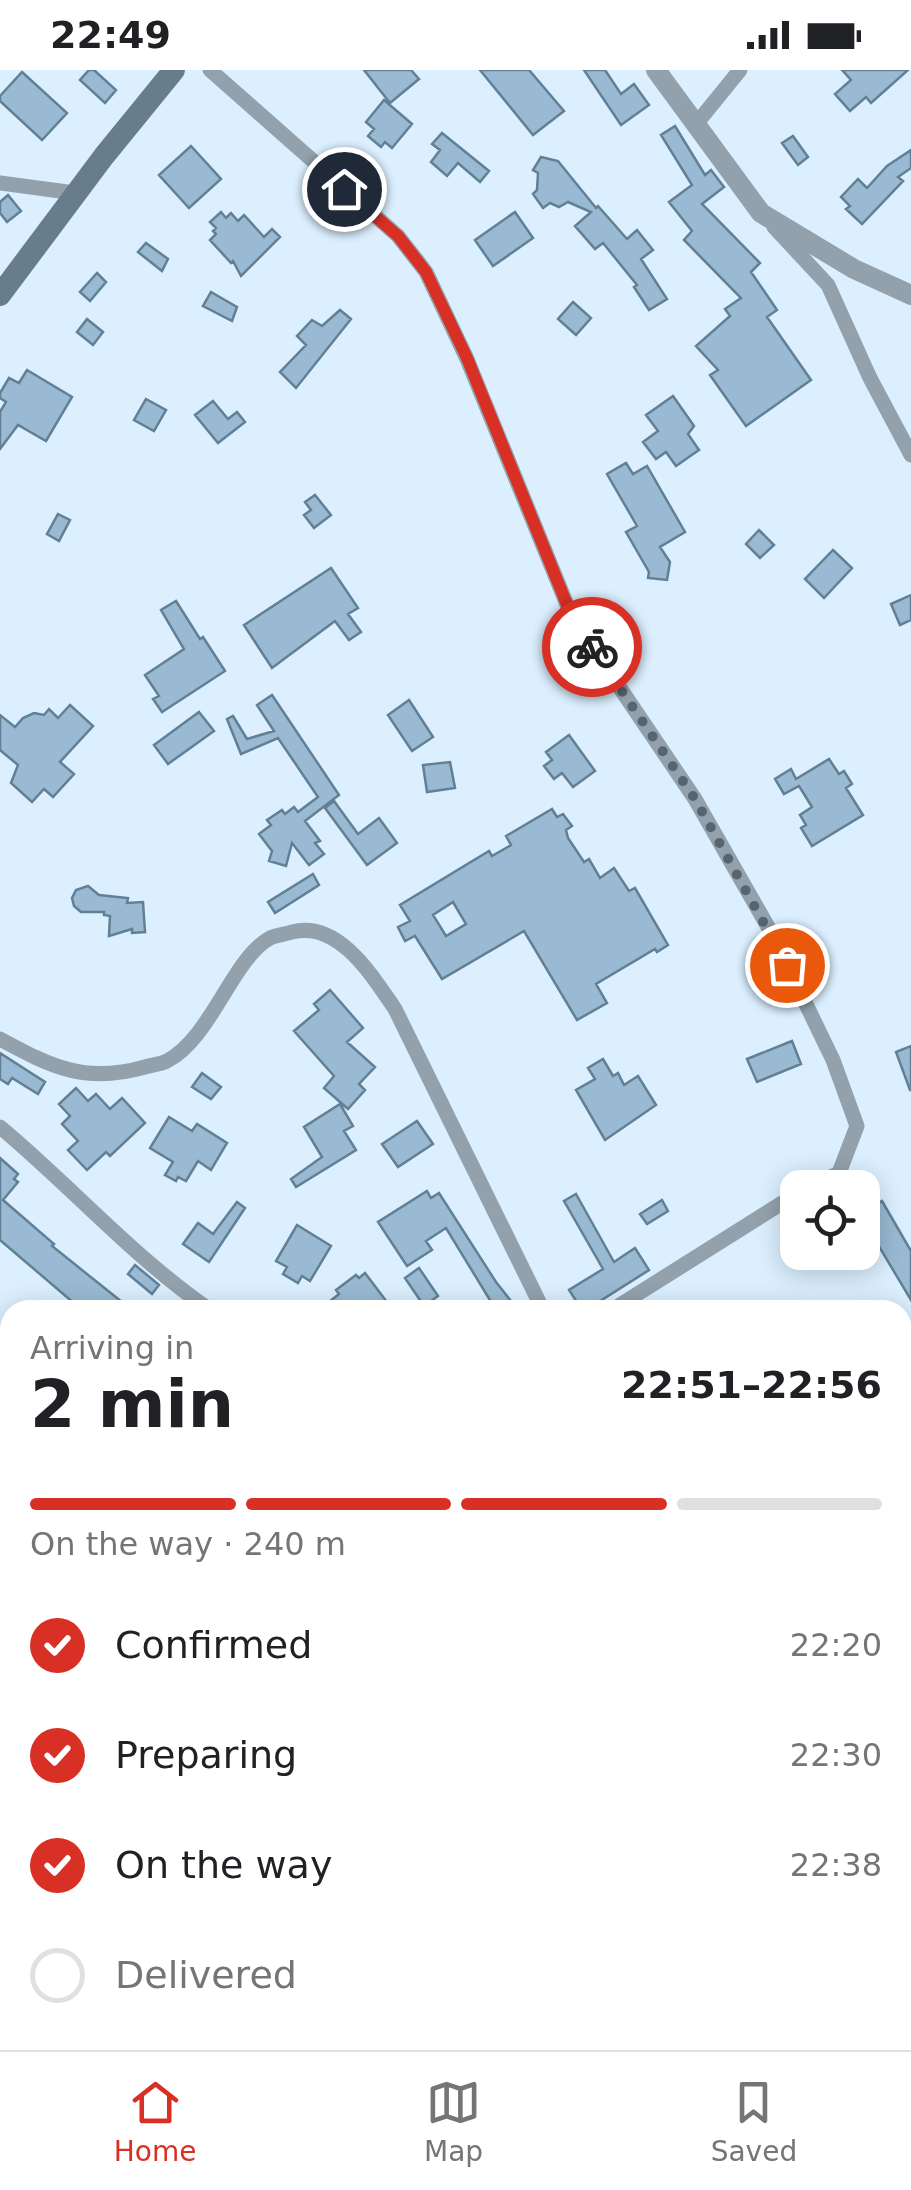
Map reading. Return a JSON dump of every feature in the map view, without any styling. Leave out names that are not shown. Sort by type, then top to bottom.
[{"type":"main road","points":[[0,294],[174,70]]},
{"type":"street","points":[[210,70],[398,236],[426,272],[467,358],[572,617],[695,799],[772,934],[832,1060],[858,1126],[840,1170]]},
{"type":"street","points":[[656,70],[761,213],[828,285],[870,378],[911,455]]},
{"type":"street","points":[[697,123],[740,70]]},
{"type":"street","points":[[0,183],[75,193]]},
{"type":"street","points":[[761,213],[854,269],[911,295]]},
{"type":"street","points":[[0,1039],[62,1070],[115,1076],[168,1060],[194,1038],[269,938],[307,928],[338,942],[367,968],[395,1010],[538,1300]]},
{"type":"street","points":[[0,1127],[164,1278],[196,1300]]},
{"type":"street","points":[[628,1300],[780,1204]]},
{"type":"building","points":[[89,70],[116,90],[105,103],[80,80]]},
{"type":"building","points":[[364,70],[411,70],[419,79],[390,103]]},
{"type":"building","points":[[480,70],[529,70],[564,111],[533,135]]},
{"type":"building","points":[[584,70],[605,70],[621,94],[634,84],[649,105],[621,125]]},
{"type":"building","points":[[842,70],[908,70],[871,103],[866,97],[850,111],[835,94],[851,80]]},
{"type":"building","points":[[22,72],[67,113],[42,140],[0,101],[0,96]]},
{"type":"building","points":[[384,100],[412,124],[392,148],[385,142],[381,147],[368,136],[374,129],[366,122]]},
{"type":"building","points":[[675,126],[705,175],[711,170],[724,187],[702,204],[760,263],[751,272],[777,310],[767,317],[811,380],[746,426],[710,375],[718,370],[696,346],[730,316],[725,309],[741,298],[684,240],[692,231],[669,202],[692,185],[661,135]]},
{"type":"building","points":[[442,133],[489,171],[480,182],[458,163],[447,176],[431,162],[440,150],[432,144]]},
{"type":"building","points":[[793,136],[808,157],[798,165],[782,143]]},
{"type":"building","points":[[191,146],[221,179],[189,208],[159,175]]},
{"type":"building","points":[[911,150],[911,168],[898,177],[903,181],[862,224],[846,209],[850,206],[841,197],[858,179],[867,188],[887,166]]},
{"type":"building","points":[[541,157],[558,161],[627,239],[637,230],[653,250],[641,259],[667,299],[649,310],[634,287],[637,285],[603,243],[595,249],[575,226],[591,212],[568,202],[559,207],[550,203],[543,208],[533,194],[538,173],[533,170]]},
{"type":"building","points":[[8,195],[21,211],[7,222],[0,213],[0,202]]},
{"type":"building","points":[[221,212],[226,218],[231,213],[238,221],[244,215],[264,237],[272,229],[280,237],[241,276],[233,261],[210,240],[216,228],[210,222]]},
{"type":"building","points":[[515,212],[533,238],[493,266],[475,240]]},
{"type":"building","points":[[146,243],[168,259],[162,271],[138,252]]},
{"type":"building","points":[[97,273],[106,282],[90,301],[80,292]]},
{"type":"building","points":[[211,292],[237,307],[232,321],[203,306]]},
{"type":"building","points":[[573,302],[591,318],[576,335],[558,319]]},
{"type":"building","points":[[340,310],[351,319],[296,388],[280,372],[306,345],[297,336],[312,320],[322,326]]},
{"type":"building","points":[[87,319],[103,332],[93,345],[77,332]]},
{"type":"building","points":[[27,370],[72,397],[46,441],[18,425],[0,449],[0,412],[6,402],[0,393],[9,378],[19,383]]},
{"type":"building","points":[[673,396],[694,426],[688,434],[699,450],[676,466],[666,452],[656,459],[643,442],[658,431],[646,415]]},
{"type":"building","points":[[146,399],[166,410],[154,431],[134,420]]},
{"type":"building","points":[[213,401],[228,419],[237,412],[245,422],[218,443],[195,415]]},
{"type":"building","points":[[626,463],[633,474],[647,466],[685,532],[660,547],[670,562],[667,580],[648,578],[649,572],[626,532],[637,526],[607,474]]},
{"type":"building","points":[[315,495],[331,515],[314,528],[304,515],[311,510],[305,502]]},
{"type":"building","points":[[58,514],[70,520],[59,541],[47,534]]},
{"type":"building","points":[[759,530],[774,545],[760,558],[746,544]]},
{"type":"building","points":[[833,550],[852,568],[824,598],[805,579]]},
{"type":"building","points":[[331,568],[358,608],[348,614],[361,632],[349,640],[335,621],[272,668],[244,625]]},
{"type":"building","points":[[911,595],[911,620],[900,625],[891,604]]},
{"type":"building","points":[[176,601],[225,671],[162,712],[153,699],[159,696],[145,675],[184,649],[161,610]]},
{"type":"building","points":[[272,695],[339,795],[305,821],[320,841],[315,843],[324,854],[309,865],[292,843],[286,866],[269,861],[272,851],[259,834],[271,825],[267,820],[282,810],[285,814],[294,807],[298,812],[318,797],[278,738],[241,754],[227,719],[233,716],[247,739],[274,731],[257,705]]},
{"type":"building","points":[[409,700],[433,737],[412,751],[388,715]]},
{"type":"building","points":[[70,705],[93,726],[60,762],[74,774],[53,797],[44,789],[32,802],[11,783],[18,765],[0,750],[0,715],[15,727],[23,718],[34,713],[44,715],[49,709],[58,718]]},
{"type":"building","points":[[199,712],[214,731],[168,764],[154,745]]},
{"type":"building","points":[[569,735],[595,771],[573,787],[562,773],[554,779],[544,766],[552,760],[546,752]]},
{"type":"building","points":[[829,759],[852,784],[846,788],[863,815],[812,846],[801,828],[806,825],[800,815],[812,807],[799,786],[784,794],[775,779],[791,769],[796,779]]},
{"type":"building","points":[[450,762],[455,788],[427,792],[423,765]]},
{"type":"building","points":[[334,801],[358,834],[379,818],[397,843],[367,865],[325,808]]},
{"type":"building","points":[[552,809],[557,817],[563,814],[572,826],[566,830],[568,838],[584,862],[589,859],[600,878],[614,868],[629,891],[635,888],[668,945],[596,984],[607,1003],[577,1020],[524,931],[442,979],[415,936],[405,941],[398,927],[410,921],[400,905],[489,851],[492,856],[511,845],[506,836]],"holes":[[[453,902],[466,924],[446,936],[433,915]]]},
{"type":"building","points":[[313,874],[319,885],[275,913],[268,902]]},
{"type":"building","points":[[88,886],[99,895],[128,898],[127,903],[143,902],[145,932],[132,933],[132,929],[109,936],[110,916],[104,912],[81,912],[74,906],[76,890]]},
{"type":"building","points":[[330,990],[363,1028],[347,1042],[375,1067],[359,1084],[365,1090],[348,1109],[324,1088],[334,1076],[294,1031],[319,1010],[314,1004]]},
{"type":"building","points":[[792,1041],[801,1064],[757,1082],[747,1059]]},
{"type":"building","points":[[911,1046],[911,1090],[910,1090],[896,1052]]},
{"type":"building","points":[[0,1053],[45,1082],[38,1094],[12,1078],[8,1084],[0,1079]]},
{"type":"building","points":[[603,1059],[624,1085],[638,1076],[656,1105],[605,1140],[576,1090],[595,1079],[588,1068]]},
{"type":"building","points":[[202,1073],[221,1087],[211,1099],[192,1087]]},
{"type":"building","points":[[76,1088],[88,1101],[96,1094],[110,1109],[122,1098],[145,1123],[110,1156],[106,1152],[87,1170],[68,1150],[78,1141],[62,1124],[70,1116],[59,1104]]},
{"type":"building","points":[[340,1104],[353,1126],[344,1131],[356,1150],[296,1187],[291,1179],[322,1157],[304,1127]]},
{"type":"building","points":[[169,1117],[192,1131],[197,1124],[227,1143],[211,1170],[198,1161],[186,1181],[165,1175],[173,1162],[150,1148]]},
{"type":"building","points":[[417,1121],[433,1144],[398,1167],[382,1144]]},
{"type":"building","points":[[0,1158],[18,1174],[14,1179],[18,1182],[3,1200],[120,1300],[70,1300],[0,1240]]},
{"type":"building","points":[[427,1191],[431,1198],[439,1193],[510,1300],[490,1300],[446,1228],[426,1241],[432,1250],[407,1266],[378,1222]]},
{"type":"building","points":[[576,1194],[614,1262],[635,1248],[649,1270],[602,1300],[576,1300],[569,1290],[603,1269],[564,1201]]},
{"type":"building","points":[[662,1200],[668,1211],[647,1224],[640,1214]]},
{"type":"building","points":[[237,1202],[245,1208],[209,1262],[183,1244],[198,1223],[213,1234]]},
{"type":"building","points":[[880,1202],[911,1251],[911,1300],[880,1248]]},
{"type":"building","points":[[297,1225],[331,1246],[310,1281],[302,1276],[298,1283],[283,1274],[287,1267],[276,1261]]},
{"type":"building","points":[[135,1265],[159,1285],[152,1294],[128,1274]]},
{"type":"building","points":[[419,1268],[438,1296],[420,1300],[405,1278]]},
{"type":"building","points":[[365,1273],[385,1300],[332,1300],[339,1294],[336,1290],[356,1275],[359,1278]]},
{"type":"way so far","points":[[592,647],[695,799],[787,965]]},
{"type":"route","points":[[344,189],[398,236],[426,272],[467,358],[572,617],[592,647]]}]
